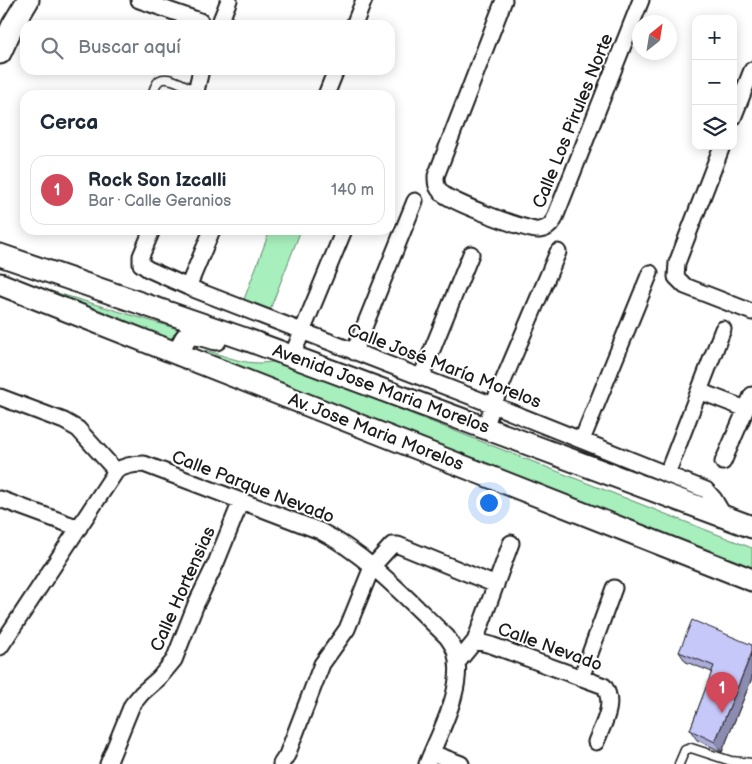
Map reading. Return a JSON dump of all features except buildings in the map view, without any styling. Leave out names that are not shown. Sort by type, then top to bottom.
[{"type":"main road","points":[[0,53],[7,32],[28,0]]},
{"type":"main road","name":"Avenida Jose Maria Morelos","points":[[4,256],[248,340],[752,527]]},
{"type":"main road","name":"Av. Jose Maria Morelos","points":[[0,284],[752,580]]},
{"type":"main road","points":[[180,355],[181,345],[186,337],[194,333],[229,342],[237,343],[248,340]]},
{"type":"street","points":[[140,0],[197,20]]},
{"type":"street","points":[[220,20],[229,0]]},
{"type":"street","points":[[356,20],[364,0]]},
{"type":"street","name":"Calle Los Pirules Norte","points":[[504,0],[436,176],[436,186],[443,195],[492,216],[537,231],[549,228],[554,220],[642,0]]},
{"type":"street","points":[[737,108],[752,70]]},
{"type":"street","points":[[198,90],[200,75]]},
{"type":"street","points":[[328,90],[334,75]]},
{"type":"street","points":[[720,150],[677,263],[676,277],[685,286],[752,312]]},
{"type":"street","points":[[354,352],[414,201]]},
{"type":"street","name":"Calle José María Morelos","points":[[150,235],[141,256],[141,264],[148,269],[188,287],[706,490],[724,516]]},
{"type":"street","points":[[188,287],[210,235]]},
{"type":"street","points":[[292,356],[342,235]]},
{"type":"street","points":[[485,428],[558,252]]},
{"type":"street","points":[[421,377],[471,254]]},
{"type":"street","points":[[582,440],[650,273]]},
{"type":"street","points":[[666,474],[723,329]]},
{"type":"street","points":[[699,391],[746,409]]},
{"type":"street","points":[[723,462],[752,395]]},
{"type":"street","points":[[0,397],[64,421],[78,430],[116,471],[4,632],[0,647]]},
{"type":"street","name":"Calle Parque Nevado","points":[[116,471],[123,466],[144,464],[320,531],[353,551],[372,567],[447,637],[455,650],[458,680],[429,758]]},
{"type":"street","points":[[0,499],[78,528]]},
{"type":"street","name":"Calle Hortensias","points":[[108,764],[132,705],[174,660],[241,501]]},
{"type":"street","points":[[457,663],[475,641],[511,543]]},
{"type":"street","points":[[281,764],[287,756],[322,664],[347,629],[372,567],[392,545],[398,545],[496,585]]},
{"type":"street","points":[[581,678],[614,588]]},
{"type":"street","name":"Calle Nevado","points":[[475,641],[604,686],[609,693],[610,704],[596,742]]},
{"type":"street","points":[[429,758],[461,764]]},
{"type":"lane","points":[[154,90],[161,79],[167,78],[191,90]]},
{"type":"lane","points":[[679,764],[684,750],[688,748],[732,761],[752,763]]},
{"type":"green space","points":[[268,235],[299,235],[269,312],[243,302]]},
{"type":"green space","points":[[27,284],[178,329],[171,342]]},
{"type":"green space","points":[[205,350],[232,359],[249,362],[267,363],[277,361],[752,548],[752,573],[202,354]]},
{"type":"place","name":"Rock Son Izcalli","points":[[722,713]]}]
